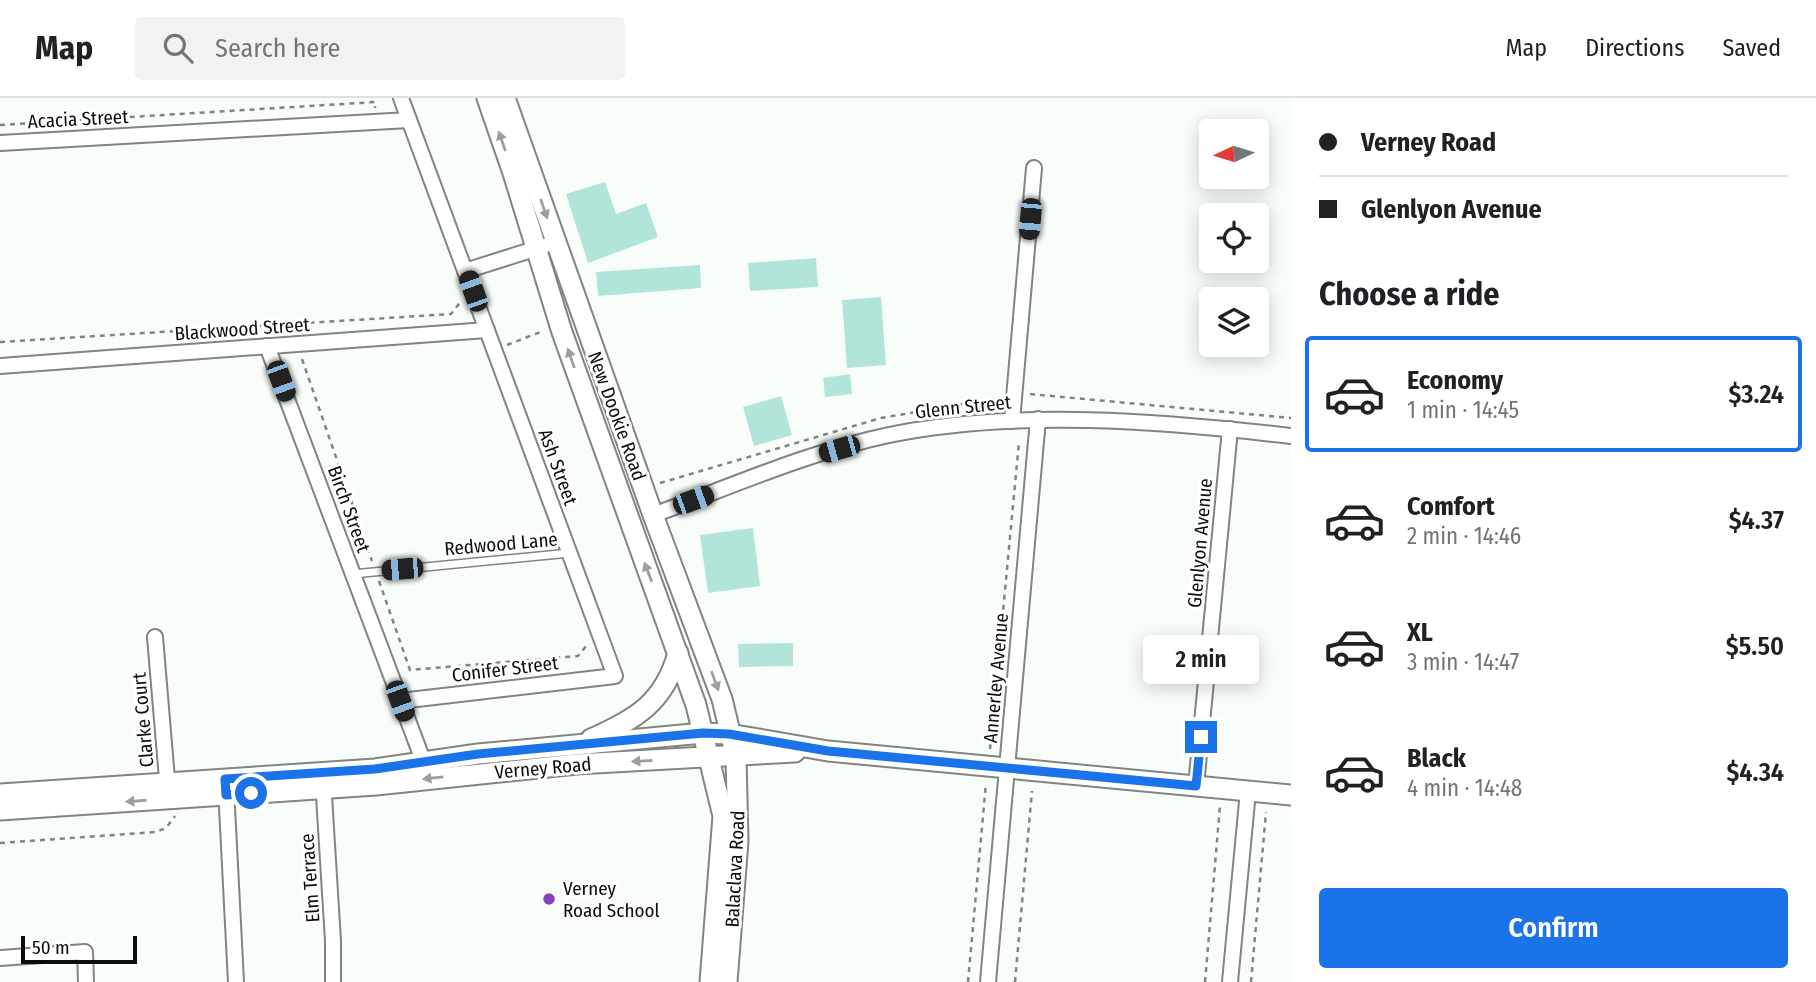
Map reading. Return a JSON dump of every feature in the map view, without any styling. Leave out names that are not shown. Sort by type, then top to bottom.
[{"type":"street","name":"Ash Street","points":[[401,98],[465,271],[482,331],[495,351],[615,676]]},
{"type":"street","name":"New Dookie Road","points":[[487,98],[603,450],[678,653],[703,733]]},
{"type":"street","name":"New Dookie Road","points":[[505,98],[653,515],[722,699],[729,734]]},
{"type":"street","name":"Acacia Street","points":[[0,143],[409,120]]},
{"type":"street","points":[[1012,421],[1034,168]]},
{"type":"street","points":[[465,271],[555,242]]},
{"type":"street","name":"Blackwood Street","points":[[0,366],[482,331]]},
{"type":"street","name":"Birch Street","points":[[267,346],[424,763]]},
{"type":"street","name":"Glenn Street","points":[[653,515],[816,456],[887,436],[951,425],[1038,419],[1230,429],[1291,436]]},
{"type":"street","name":"Annerley Avenue","points":[[988,982],[998,767],[1038,419]]},
{"type":"street","name":"Glenlyon Avenue","points":[[1196,786],[1230,429]]},
{"type":"street","name":"Clarke Court","points":[[155,637],[168,791]]},
{"type":"street","points":[[578,745],[618,726],[653,703],[669,681],[678,653]]},
{"type":"street","name":"Conifer Street","points":[[400,701],[615,676]]},
{"type":"street","name":"Verney Road","points":[[323,780],[478,754],[703,733],[729,734],[828,751]]},
{"type":"street","name":"Balaclava Road","points":[[703,733],[723,816],[710,982]]},
{"type":"street","name":"Balaclava Road","points":[[727,982],[738,841],[736,757],[729,734]]},
{"type":"street","points":[[828,751],[1291,795]]},
{"type":"street","name":"Verney Road","points":[[0,810],[168,791],[577,764],[828,751]]},
{"type":"street","name":"Elm Terrace","points":[[323,780],[333,982]]},
{"type":"street","points":[[226,787],[236,982]]},
{"type":"street","name":"Verney Road","points":[[0,794],[168,791],[189,797],[226,787]]},
{"type":"street","points":[[1230,982],[1248,791]]},
{"type":"street","points":[[0,958],[85,952],[86,982]]},
{"type":"lane","name":"Redwood Lane","points":[[353,574],[570,553]]},
{"type":"path","points":[[0,125],[375,102],[376,121]]},
{"type":"path","points":[[0,342],[451,314],[464,297],[482,331]]},
{"type":"path","points":[[495,351],[544,330]]},
{"type":"path","points":[[300,355],[410,670],[578,656],[592,639]]},
{"type":"path","points":[[968,982],[998,767],[1019,442]]},
{"type":"path","points":[[1015,982],[1032,791]]},
{"type":"path","points":[[0,843],[156,832],[166,828],[189,797]]},
{"type":"path","points":[[1205,982],[1220,806]]},
{"type":"path","points":[[1251,982],[1266,812]]},
{"type":"building","points":[[605,182],[616,214],[646,203],[658,237],[588,263],[566,194]]},
{"type":"building","points":[[816,258],[818,287],[750,291],[748,263]]},
{"type":"building","points":[[700,265],[701,288],[598,296],[596,272]]},
{"type":"building","points":[[881,297],[886,365],[847,368],[842,300]]},
{"type":"building","points":[[850,374],[852,394],[825,397],[823,378]]},
{"type":"building","points":[[781,396],[792,435],[754,446],[743,407]]},
{"type":"building","points":[[753,528],[760,586],[708,593],[700,535]]},
{"type":"building","points":[[793,643],[793,666],[739,667],[738,644]]},
{"type":"place","name":"Verney Road School","points":[[549,899]]},
{"type":"route","points":[[251,793],[226,795],[225,779],[375,769],[478,754],[703,733],[792,743],[828,751],[1196,786],[1201,737]]}]
